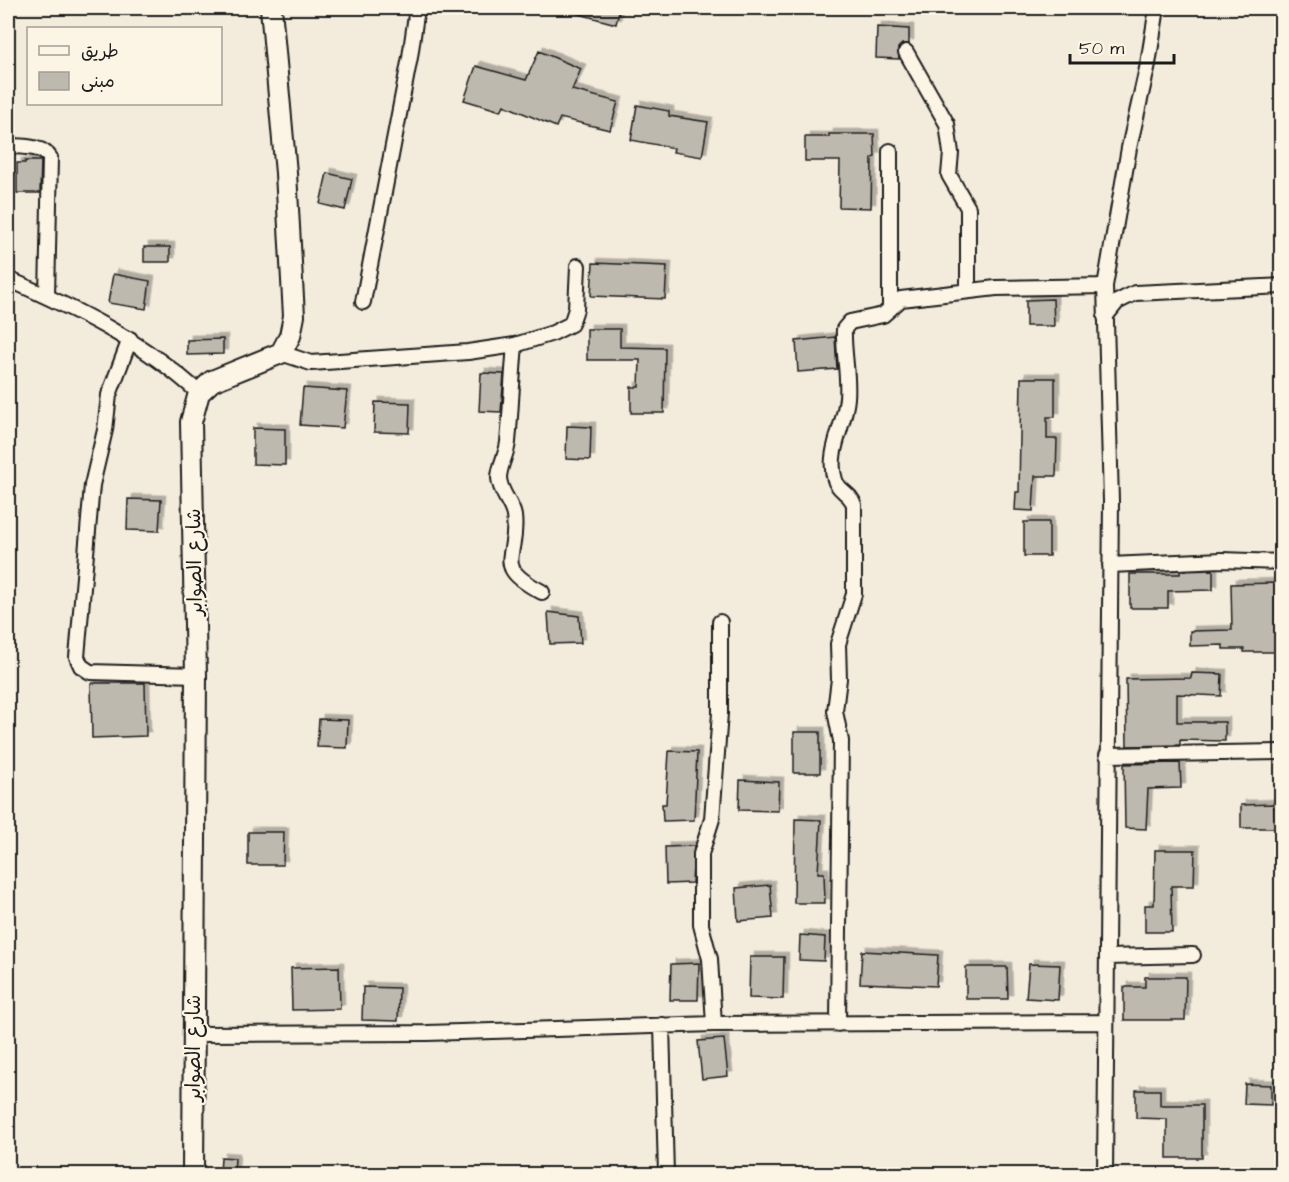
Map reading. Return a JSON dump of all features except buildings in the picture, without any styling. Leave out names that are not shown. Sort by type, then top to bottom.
[{"type":"street","points":[[271,8],[294,290],[294,316],[290,336],[281,353]]},
{"type":"street","points":[[363,302],[410,57],[417,8]]},
{"type":"street","points":[[1105,1174],[1110,436],[1105,286],[1157,8]]},
{"type":"street","points":[[906,52],[941,111],[950,138],[949,175],[968,208],[968,291]]},
{"type":"street","points":[[8,146],[38,149],[46,152],[50,158],[47,296]]},
{"type":"street","points":[[890,151],[890,309]]},
{"type":"street","points":[[8,279],[47,296],[130,339],[166,364],[199,393],[212,381],[225,374],[281,353],[311,363],[378,360],[515,345],[554,333],[571,324],[576,309],[578,266]]},
{"type":"street","points":[[838,1024],[841,741],[835,711],[839,679],[838,644],[855,585],[854,505],[849,495],[840,488],[834,478],[835,451],[847,401],[845,326],[850,322],[883,315],[902,298],[1050,286],[1105,286]]},
{"type":"street","points":[[1105,317],[1117,302],[1135,292],[1281,286]]},
{"type":"street","points":[[130,339],[109,395],[105,430],[92,485],[77,657],[81,666],[90,672],[196,675]]},
{"type":"street","points":[[515,345],[508,445],[499,478],[504,497],[514,514],[508,557],[512,569],[520,581],[542,592]]},
{"type":"street","name":"شارع الصوابر","points":[[192,1174],[196,675],[191,422],[199,393]]},
{"type":"street","points":[[1110,565],[1222,560],[1281,562]]},
{"type":"street","points":[[714,1024],[711,968],[701,925],[701,854],[712,819],[720,713],[720,622]]},
{"type":"street","points":[[1107,755],[1281,752]]},
{"type":"street","points":[[1107,957],[1193,955]]},
{"type":"street","points":[[193,1034],[427,1033],[714,1024],[1106,1022]]},
{"type":"street","points":[[662,1025],[666,1174]]}]
